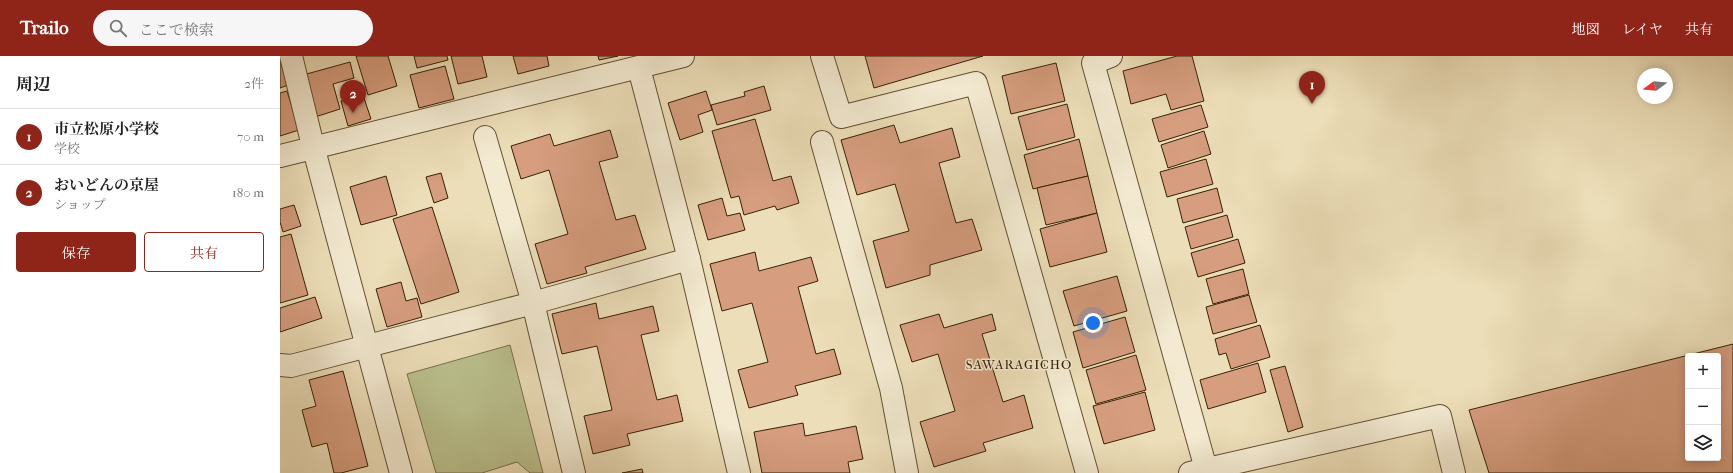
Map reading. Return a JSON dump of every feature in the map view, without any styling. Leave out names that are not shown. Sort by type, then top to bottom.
[{"type":"street","points":[[291,56],[313,146],[401,473]]},
{"type":"street","points":[[280,156],[313,146],[639,68],[682,56]]},
{"type":"street","points":[[822,56],[841,117],[976,83],[1086,473]]},
{"type":"street","points":[[1111,56],[1092,63],[1198,471],[1440,416],[1454,473]]},
{"type":"street","points":[[639,68],[689,259],[739,473]]},
{"type":"street","points":[[485,137],[533,303],[574,473]]},
{"type":"street","points":[[822,142],[891,388],[908,473]]},
{"type":"street","points":[[280,365],[291,366],[368,347],[689,259]]},
{"type":"green space","points":[[510,345],[543,473],[530,473],[517,462],[482,473],[436,473],[407,374]]},
{"type":"building","points":[[356,56],[388,56],[397,86],[368,95]]},
{"type":"building","points":[[414,56],[447,56],[448,60],[417,68]]},
{"type":"building","points":[[451,56],[482,56],[487,77],[458,84]]},
{"type":"building","points":[[513,56],[547,56],[549,66],[518,74]]},
{"type":"building","points":[[598,56],[618,56],[599,60]]},
{"type":"building","points":[[865,56],[983,56],[874,88]]},
{"type":"building","points":[[1177,56],[1192,56],[1204,101],[1171,110],[1166,94],[1131,104],[1123,71]]},
{"type":"building","points":[[280,60],[288,85],[280,88]]},
{"type":"building","points":[[350,62],[354,78],[333,84],[340,109],[315,117],[303,75]]},
{"type":"building","points":[[1056,63],[1065,101],[1011,114],[1002,76]]},
{"type":"building","points":[[445,66],[454,99],[419,108],[410,75]]},
{"type":"building","points":[[764,86],[771,110],[717,125],[711,105],[745,96],[744,92]]},
{"type":"building","points":[[287,91],[299,130],[280,136],[280,93]]},
{"type":"building","points":[[706,91],[712,110],[698,115],[703,132],[680,140],[668,103]]},
{"type":"building","points":[[363,95],[371,119],[348,126],[341,101]]},
{"type":"building","points":[[1067,104],[1075,137],[1027,150],[1018,117]]},
{"type":"building","points":[[1201,105],[1208,127],[1159,142],[1152,119]]},
{"type":"building","points":[[755,119],[773,181],[791,176],[799,203],[777,210],[775,206],[744,215],[739,196],[731,198],[712,131]]},
{"type":"building","points":[[894,125],[900,143],[952,128],[960,157],[939,163],[956,223],[972,219],[982,250],[930,265],[930,275],[886,288],[873,241],[909,231],[895,184],[857,195],[841,140]]},
{"type":"building","points":[[610,130],[618,157],[599,162],[616,220],[635,215],[646,249],[585,267],[587,273],[547,284],[535,244],[568,234],[549,170],[521,179],[511,146],[550,134],[554,146]]},
{"type":"building","points":[[1204,131],[1211,154],[1168,168],[1161,145]]},
{"type":"building","points":[[1079,139],[1088,176],[1033,189],[1024,155]]},
{"type":"building","points":[[1206,159],[1213,184],[1167,197],[1160,172]]},
{"type":"building","points":[[441,173],[448,198],[434,203],[426,177]]},
{"type":"building","points":[[386,176],[397,215],[361,225],[350,187]]},
{"type":"building","points":[[1088,176],[1097,213],[1046,225],[1037,188]]},
{"type":"building","points":[[1217,188],[1223,212],[1183,223],[1177,199]]},
{"type":"building","points":[[722,198],[727,216],[740,213],[745,230],[708,240],[698,205]]},
{"type":"building","points":[[294,205],[301,226],[283,232],[280,222],[280,209]]},
{"type":"building","points":[[432,207],[459,292],[421,304],[393,219]]},
{"type":"building","points":[[1097,213],[1107,252],[1050,267],[1040,229]]},
{"type":"building","points":[[1227,215],[1233,237],[1191,249],[1185,227]]},
{"type":"building","points":[[291,234],[308,295],[280,303],[280,237]]},
{"type":"building","points":[[1238,239],[1245,263],[1198,277],[1191,253]]},
{"type":"building","points":[[755,252],[759,271],[811,257],[818,281],[798,287],[816,354],[834,349],[841,374],[795,386],[798,395],[749,408],[738,370],[768,362],[752,303],[722,311],[710,264]]},
{"type":"building","points":[[1243,269],[1249,294],[1213,304],[1206,279]]},
{"type":"building","points":[[1117,276],[1127,311],[1074,326],[1063,291]]},
{"type":"building","points":[[401,282],[406,301],[417,298],[422,317],[387,327],[376,289]]},
{"type":"building","points":[[1249,295],[1257,322],[1213,334],[1206,307]]},
{"type":"building","points":[[315,297],[322,318],[280,332],[280,308]]},
{"type":"building","points":[[596,303],[599,319],[653,306],[659,331],[641,335],[657,400],[677,395],[683,421],[627,434],[630,445],[593,454],[584,416],[612,410],[597,346],[562,354],[552,314]]},
{"type":"building","points":[[939,314],[944,328],[992,314],[996,330],[982,334],[1003,402],[1024,395],[1033,428],[983,443],[986,451],[934,467],[920,422],[955,411],[938,354],[912,362],[900,325]]},
{"type":"building","points":[[1125,317],[1135,352],[1083,368],[1073,332]]},
{"type":"building","points":[[1260,325],[1270,357],[1231,369],[1226,353],[1219,355],[1215,339]]},
{"type":"building","points":[[1733,344],[1733,473],[1489,473],[1469,410],[1685,356],[1685,461],[1721,461],[1721,353],[1697,353]]},
{"type":"building","points":[[1136,355],[1146,390],[1096,404],[1086,370]]},
{"type":"building","points":[[1258,363],[1266,392],[1208,409],[1200,380]]},
{"type":"building","points":[[1285,366],[1303,427],[1288,432],[1270,370]]},
{"type":"building","points":[[343,371],[368,466],[341,473],[334,473],[327,443],[312,447],[302,410],[316,406],[309,380]]},
{"type":"building","points":[[1145,392],[1155,430],[1104,444],[1093,406]]},
{"type":"building","points":[[803,423],[805,436],[856,426],[863,459],[848,462],[850,473],[762,473],[754,432]]},
{"type":"building","points":[[642,469],[643,473],[622,473]]},
{"type":"place","name":"市立松原小学校","points":[[1312,104]]},
{"type":"place","name":"おいどんの京屋","points":[[353,113]]},
{"type":"district","name":"SAWARAGICHO","points":[[1019,364]]}]
